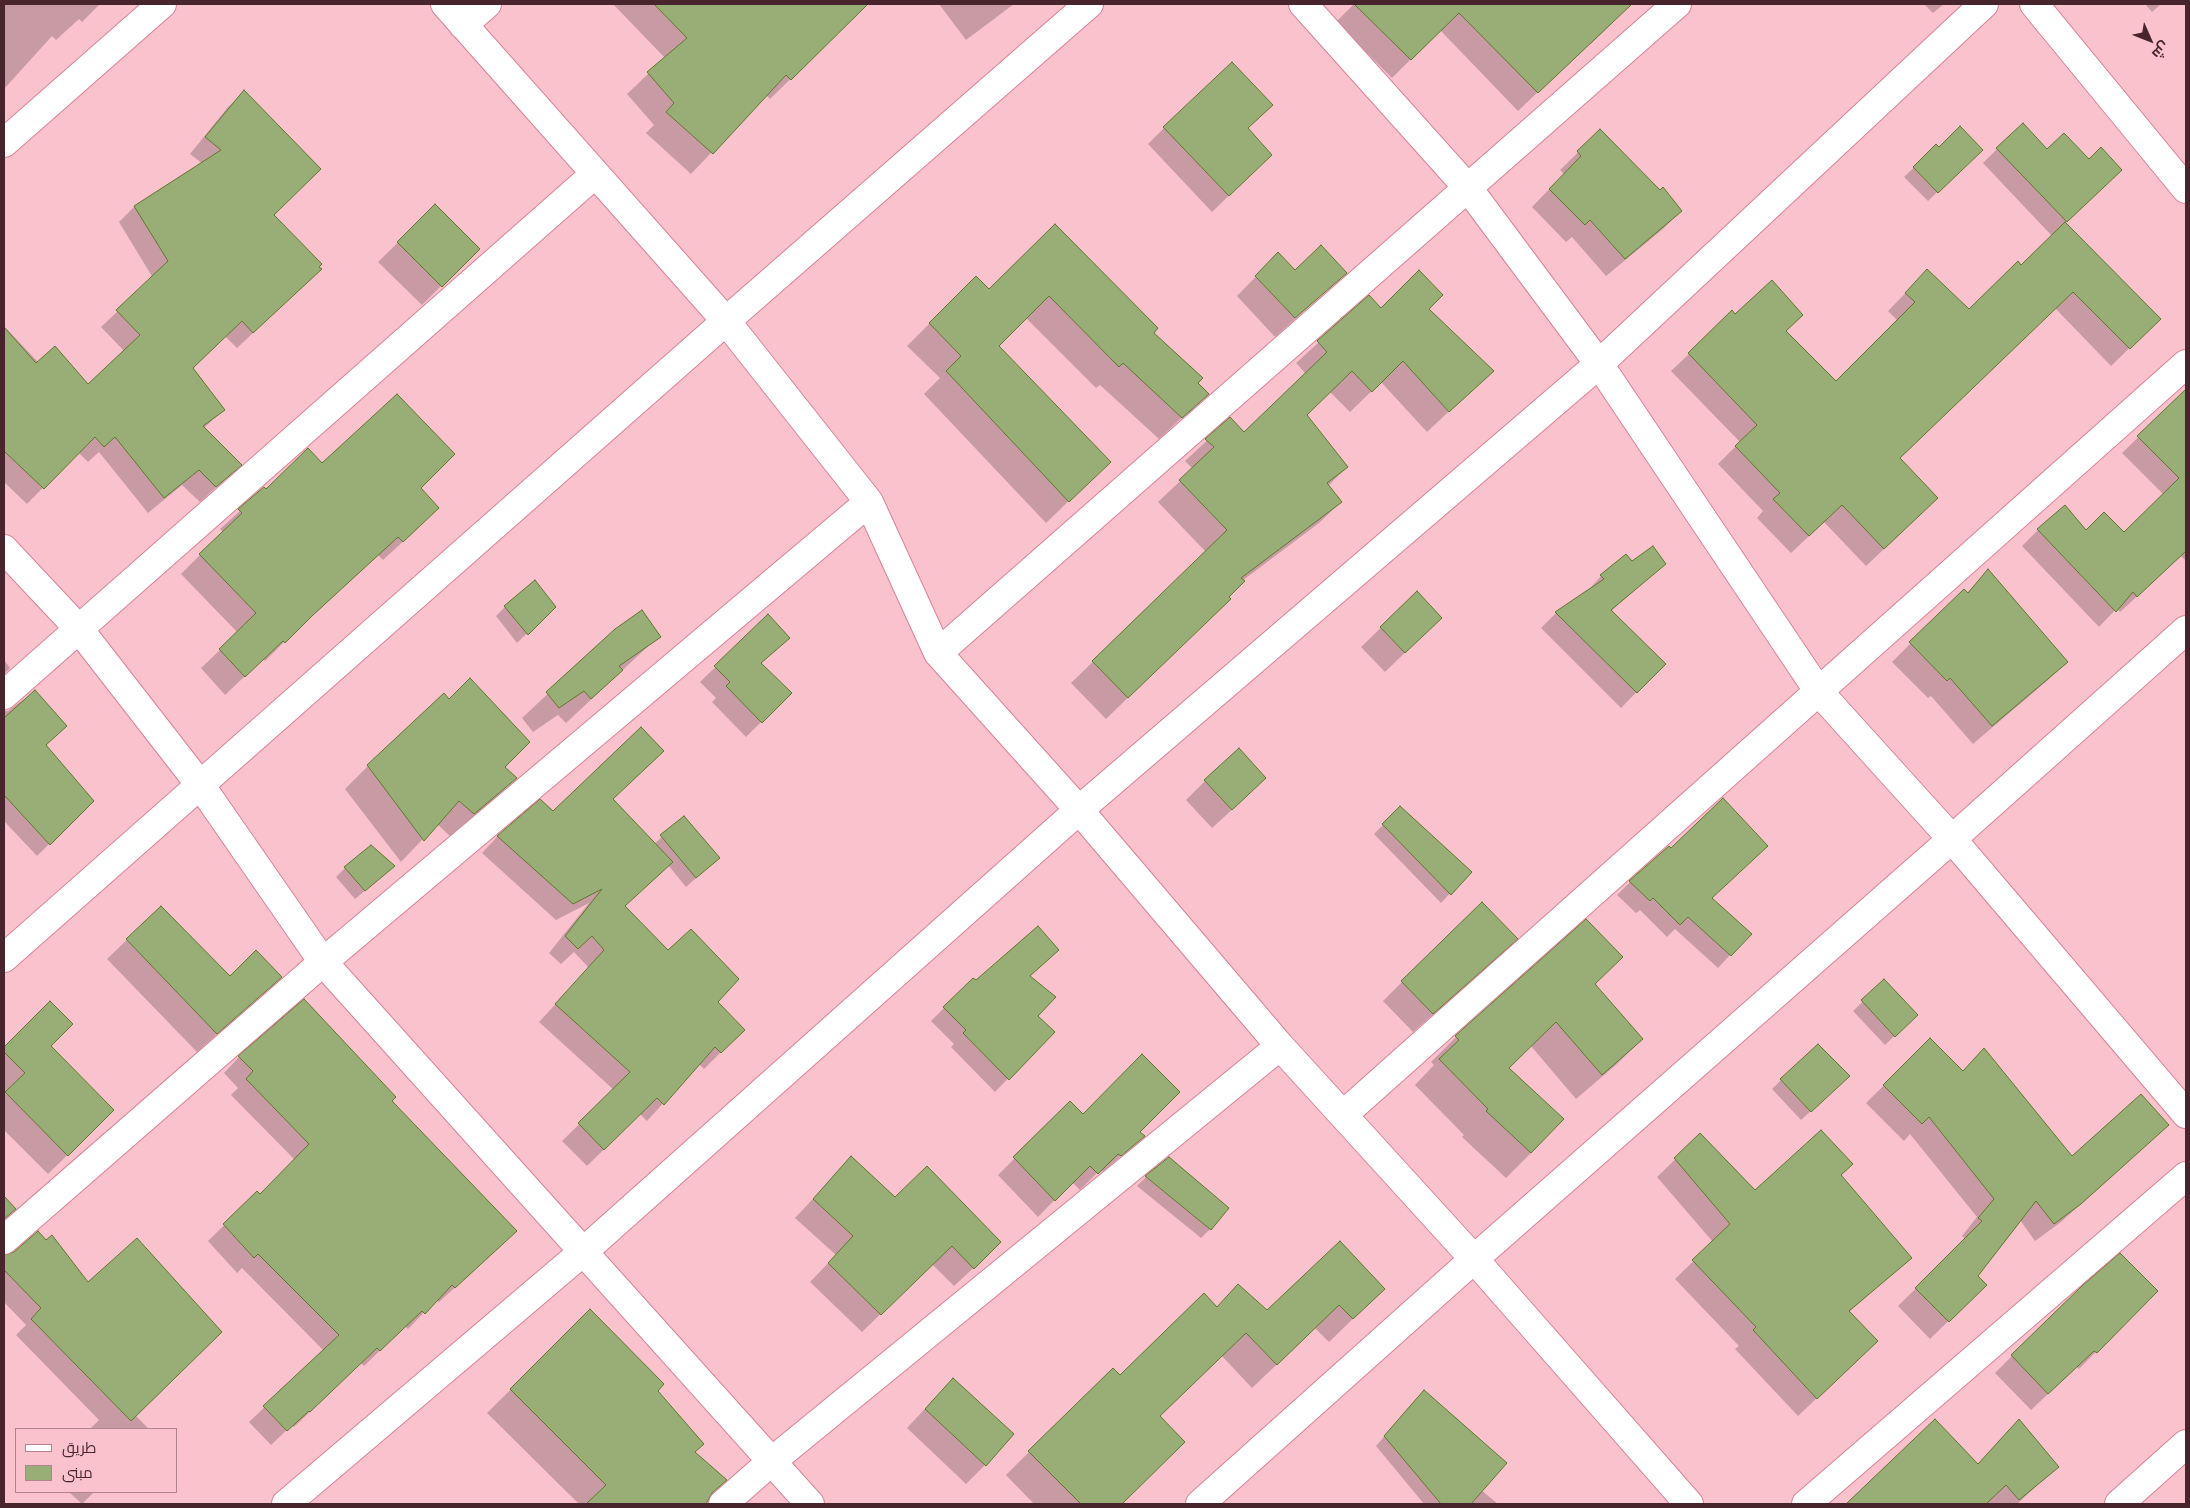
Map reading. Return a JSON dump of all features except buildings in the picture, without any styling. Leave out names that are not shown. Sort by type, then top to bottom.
[{"type":"street","points":[[4,143],[162,4]]},
{"type":"street","points":[[445,4],[726,321],[868,502],[938,653],[1079,810],[1280,1046],[1474,1259],[1689,1504]]},
{"type":"street","points":[[463,24],[487,4]]},
{"type":"street","points":[[4,958],[726,321],[1089,4]]},
{"type":"street","points":[[1303,4],[1468,188],[1599,364],[1819,692],[1952,839],[2186,1114]]},
{"type":"street","points":[[938,653],[1677,4]]},
{"type":"street","points":[[286,1504],[584,1251],[1079,810],[1599,364],[1984,4]]},
{"type":"street","points":[[2034,4],[2186,189]]},
{"type":"street","points":[[4,695],[596,174]]},
{"type":"street","points":[[1342,1115],[2186,364]]},
{"type":"street","points":[[4,1240],[323,962],[868,502]]},
{"type":"street","points":[[4,549],[79,629],[201,786],[323,962],[810,1504]]},
{"type":"street","points":[[1200,1504],[1474,1259],[1952,839],[2186,630]]},
{"type":"street","points":[[723,1504],[772,1461],[1280,1046]]},
{"type":"street","points":[[1806,1504],[2186,1176]]},
{"type":"street","points":[[2119,1504],[2186,1444]]}]
